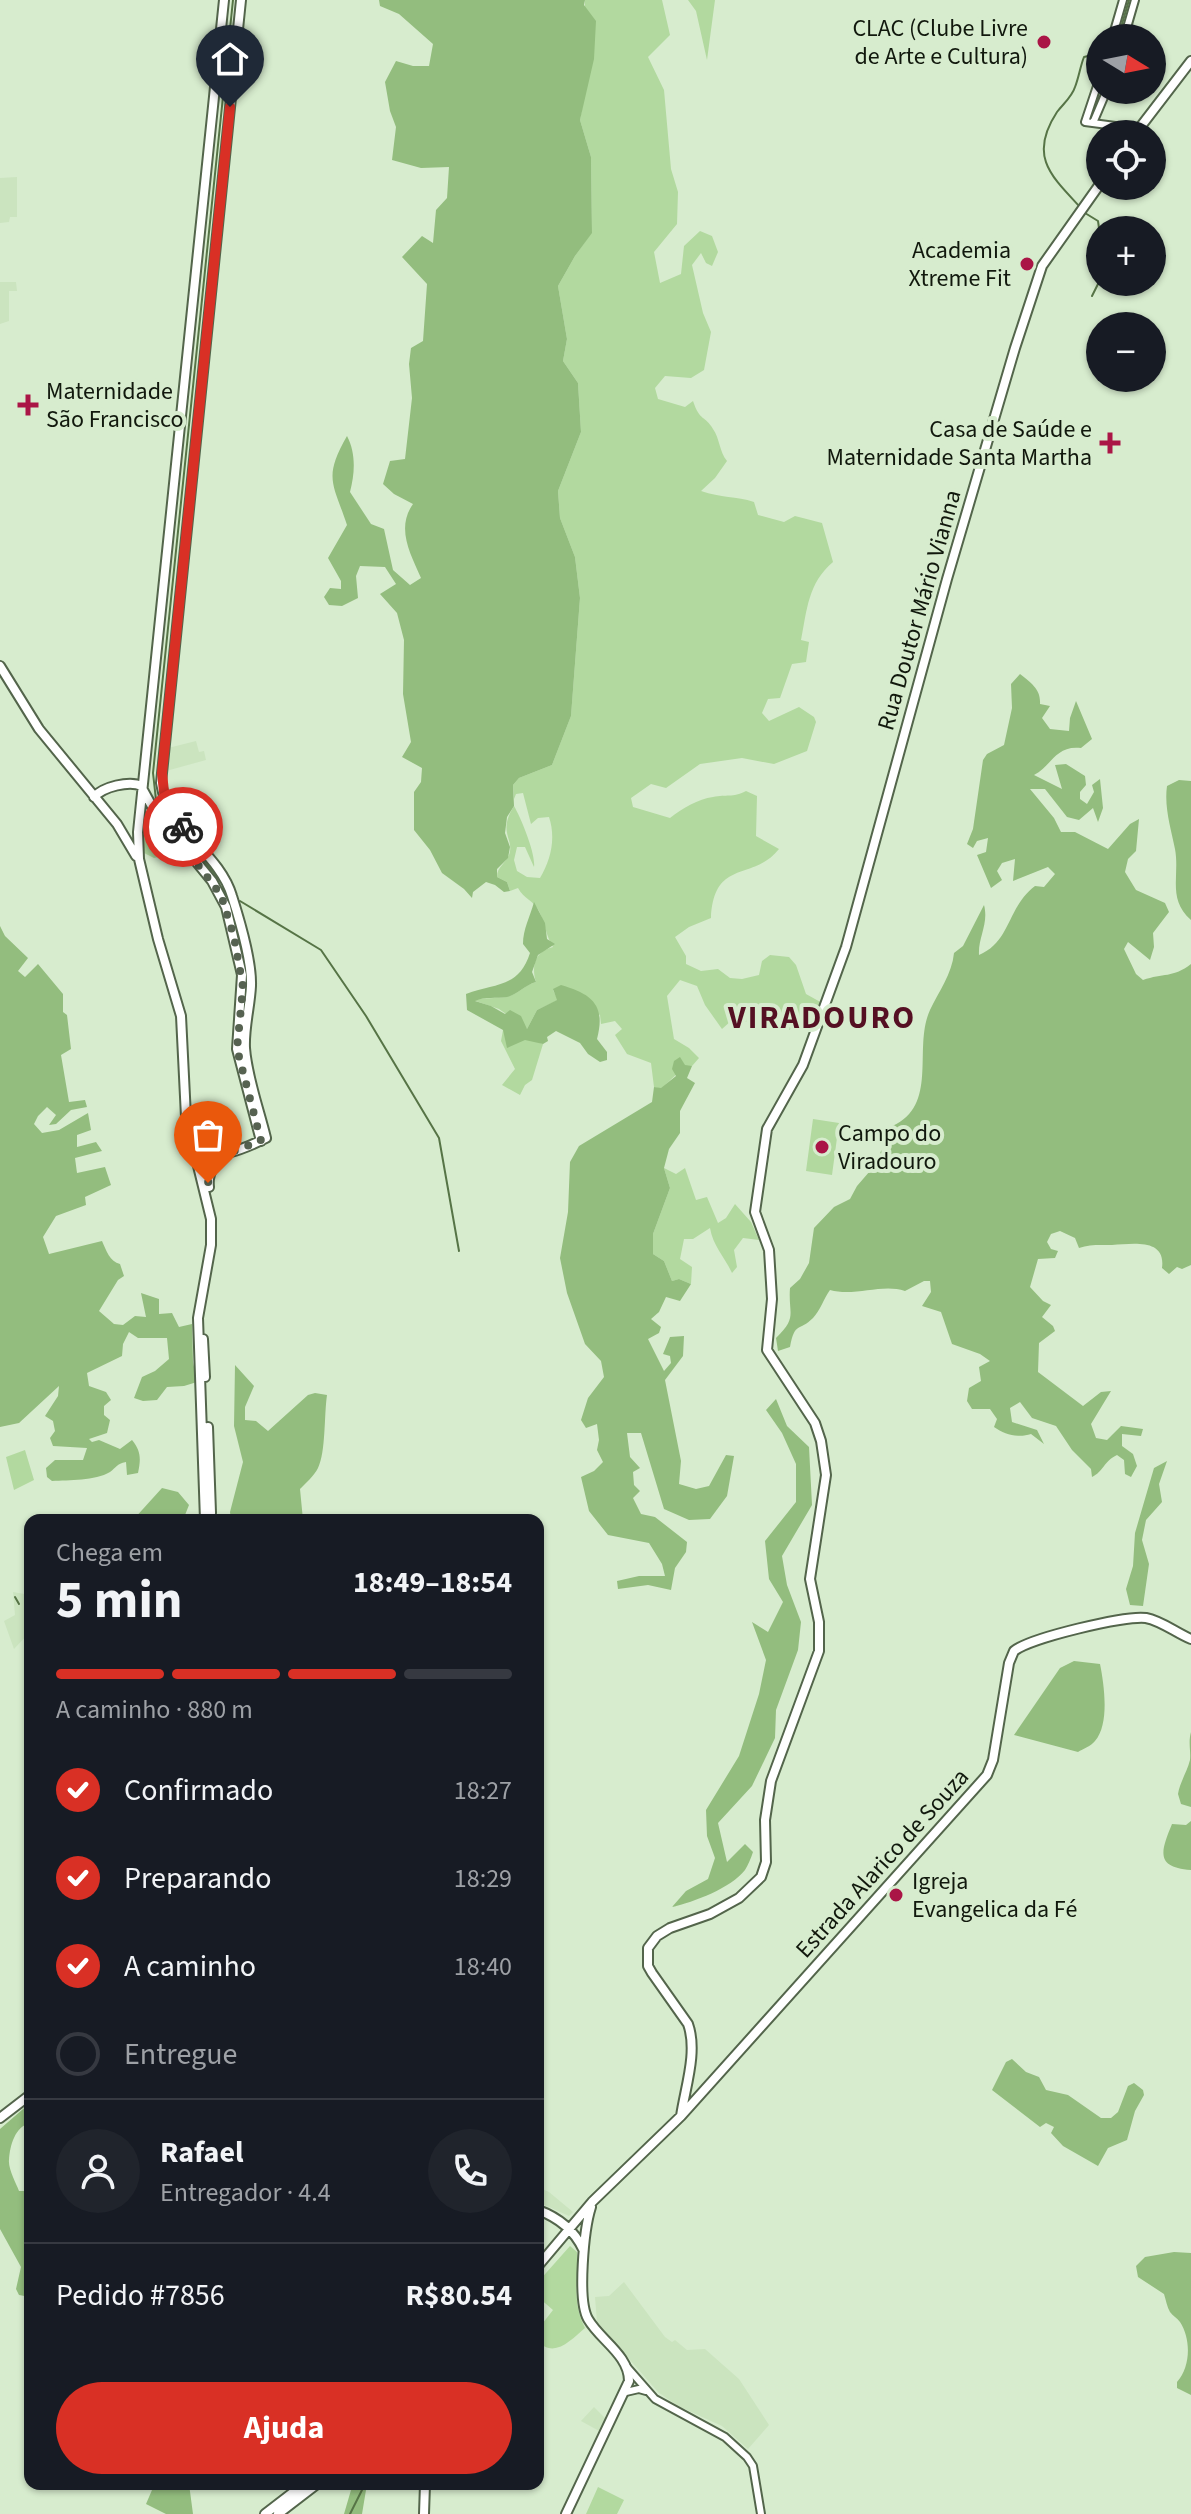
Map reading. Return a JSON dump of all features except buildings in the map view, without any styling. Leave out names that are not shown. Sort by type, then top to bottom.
[{"type":"main road","points":[[208,1514],[198,1318],[211,1245],[211,1219],[186,1117],[181,1016],[158,939],[138,845],[224,0]]},
{"type":"main road","points":[[241,0],[162,773],[165,801],[227,879],[234,900],[250,970],[247,1062],[263,1139]]},
{"type":"main road","points":[[1146,120],[1191,61]]},
{"type":"main road","name":"Rua Doutor Mário Vianna","points":[[681,2116],[692,2034],[648,1966],[648,1948],[657,1936],[670,1928],[710,1914],[739,1898],[761,1877],[766,1862],[765,1820],[771,1781],[819,1651],[819,1622],[810,1579],[826,1482],[823,1452],[813,1419],[775,1367],[767,1350],[772,1299],[769,1250],[755,1212],[767,1129],[803,1065],[846,947],[969,504],[1042,266],[1089,200]]},
{"type":"main road","points":[[0,666],[39,729],[117,824],[142,871]]},
{"type":"main road","points":[[94,797],[101,790],[134,782],[142,786],[154,810],[221,895],[234,937],[243,987],[237,1049],[263,1139]]},
{"type":"main road","points":[[139,817],[144,810],[154,810]]},
{"type":"main road","points":[[186,831],[189,853]]},
{"type":"main road","points":[[192,1141],[205,1154],[229,1152],[263,1139]]},
{"type":"main road","points":[[208,1514],[211,1461],[203,1313],[216,1246],[216,1220],[208,1183],[211,1170],[229,1152]]},
{"type":"main road","name":"Estrada Alarico de Souza","points":[[544,2259],[592,2202],[681,2116],[987,1775],[993,1760],[1009,1663],[1014,1651],[1040,1639],[1135,1617],[1152,1619],[1191,1639]]},
{"type":"main road","points":[[0,2118],[24,2100]]},
{"type":"main road","points":[[566,2514],[629,2381],[627,2367],[590,2323],[584,2310],[586,2223],[592,2202]]},
{"type":"main road","points":[[544,2212],[565,2223],[578,2220]]},
{"type":"main road","points":[[555,2216],[584,2250]]},
{"type":"main road","points":[[265,2514],[296,2490]]},
{"type":"main road","points":[[278,2514],[309,2490]]},
{"type":"main road","points":[[424,2514],[425,2490]]},
{"type":"street","points":[[1116,24],[1123,0]]},
{"type":"street","points":[[1128,24],[1135,0]]},
{"type":"street","points":[[627,2367],[649,2393],[664,2404],[739,2447],[753,2466],[761,2514]]},
{"type":"street","points":[[626,2392],[639,2389],[649,2393]]},
{"type":"shaded area","points":[[585,0],[662,0],[670,35],[648,57],[664,90],[671,169],[678,192],[677,224],[654,252],[660,283],[681,274],[684,246],[700,231],[712,236],[718,252],[712,266],[706,263],[701,253],[692,265],[703,313],[711,332],[704,370],[691,378],[665,376],[655,388],[658,399],[685,407],[693,401],[715,433],[727,461],[701,491],[754,502],[758,515],[784,522],[795,516],[822,523],[833,562],[818,579],[810,598],[801,640],[809,642],[806,662],[792,664],[780,698],[768,699],[762,713],[769,721],[799,707],[814,717],[816,722],[807,751],[774,764],[742,758],[700,764],[666,788],[651,784],[631,798],[633,807],[670,818],[707,798],[746,791],[757,796],[756,836],[779,849],[769,859],[727,879],[714,899],[711,918],[675,937],[686,956],[686,964],[701,971],[718,969],[730,978],[759,975],[762,961],[770,955],[789,957],[796,965],[806,994],[824,1004],[818,1021],[803,1022],[789,1030],[771,1026],[762,1030],[747,1022],[731,1021],[722,1029],[705,1005],[697,986],[680,980],[667,996],[674,1039],[699,1058],[692,1066],[685,1066],[661,1089],[654,1087],[651,1063],[627,1054],[615,1035],[622,1029],[615,1021],[601,1024],[600,1015],[553,990],[558,1000],[537,1010],[527,1029],[499,1009],[473,1000],[510,996],[536,982],[536,960],[542,952],[553,947],[537,907],[518,888],[510,891],[507,882],[497,877],[509,855],[507,823],[514,806],[534,861],[534,867],[525,847],[517,847],[514,860],[517,871],[527,877],[540,878],[544,871],[552,841],[549,817],[538,818],[531,824],[523,793],[516,794],[514,799],[513,785],[519,778],[552,765],[571,716],[580,598],[575,557],[560,518],[558,491],[581,432],[578,383],[563,361],[567,339],[558,286],[592,232],[591,157],[580,120],[585,92]]},
{"type":"shaded area","points":[[688,0],[715,0],[707,60],[696,11]]},
{"type":"shaded area","points":[[17,177],[17,217],[0,223],[0,178]]},
{"type":"shaded area","points":[[0,282],[16,282],[17,291],[9,291],[9,321],[0,324]]},
{"type":"shaded area","points":[[196,741],[199,752],[204,751],[206,760],[166,771],[168,748]]},
{"type":"shaded area","points":[[144,812],[151,812],[178,845],[175,853],[154,858],[142,852],[140,840]]},
{"type":"shaded area","points":[[503,1030],[543,1044],[532,1080],[520,1095],[502,1085],[515,1069],[501,1041]]},
{"type":"shaded area","name":"Campo do Viradouro","points":[[813,1119],[839,1123],[832,1175],[806,1171]]},
{"type":"shaded area","points":[[664,1168],[676,1174],[685,1168],[696,1200],[707,1197],[718,1223],[726,1218],[735,1204],[751,1222],[759,1240],[743,1238],[734,1250],[737,1267],[732,1273],[716,1246],[710,1228],[693,1239],[684,1239],[680,1259],[692,1267],[691,1284],[679,1279],[672,1281],[664,1261],[653,1254],[653,1234],[670,1188]]},
{"type":"shaded area","points":[[25,1450],[34,1480],[14,1490],[6,1457]]},
{"type":"shaded area","points":[[13,1592],[24,1594],[24,1638],[14,1649],[4,1621],[15,1615]]},
{"type":"shaded area","points":[[544,2190],[573,2212],[569,2216],[544,2205]]},
{"type":"shaded area","points":[[570,2246],[577,2252],[577,2300],[585,2328],[556,2348],[544,2346],[544,2322],[553,2310],[544,2302],[544,2275]]},
{"type":"shaded area","points":[[624,2282],[665,2337],[672,2342],[675,2340],[687,2350],[705,2349],[739,2379],[769,2425],[748,2449],[722,2426],[678,2406],[658,2392],[597,2322],[595,2297],[609,2296]]},
{"type":"shaded area","points":[[594,2407],[607,2420],[601,2432],[581,2421]]},
{"type":"shaded area","points":[[598,2487],[624,2500],[617,2514],[586,2514]]},
{"type":"green space","points":[[379,0],[585,0],[584,5],[596,21],[594,59],[580,120],[591,157],[592,233],[558,286],[567,339],[563,361],[578,383],[581,432],[558,491],[560,518],[575,557],[580,598],[571,716],[552,765],[519,778],[513,785],[514,806],[507,817],[505,833],[510,847],[508,858],[497,869],[497,877],[507,882],[510,891],[504,892],[486,882],[473,892],[472,898],[442,873],[430,850],[414,830],[414,792],[421,782],[422,768],[402,757],[411,742],[403,694],[404,640],[397,613],[380,594],[396,584],[385,567],[360,566],[356,576],[358,598],[342,606],[329,605],[324,597],[330,588],[341,589],[341,581],[328,558],[347,525],[335,489],[333,472],[347,436],[354,463],[350,492],[371,524],[384,529],[393,570],[410,585],[421,578],[406,541],[406,522],[413,504],[383,484],[390,461],[405,459],[412,398],[411,348],[423,341],[427,284],[402,257],[422,236],[433,243],[436,210],[447,198],[449,167],[421,168],[392,160],[396,127],[385,82],[396,61],[429,66],[433,44],[399,14],[380,6]]},
{"type":"green space","points":[[1020,674],[1037,690],[1040,704],[1050,706],[1042,718],[1050,729],[1069,731],[1076,701],[1092,739],[1081,748],[1059,753],[1034,775],[1062,789],[1055,765],[1066,764],[1085,776],[1086,785],[1080,792],[1080,799],[1087,804],[1094,792],[1092,785],[1100,779],[1103,808],[1098,822],[1093,808],[1079,820],[1067,817],[1045,789],[1030,789],[1054,818],[1061,832],[1075,832],[1108,849],[1130,824],[1139,819],[1136,851],[1128,859],[1125,872],[1136,890],[1165,903],[1169,912],[1153,933],[1154,947],[1150,960],[1128,942],[1124,949],[1136,974],[1143,980],[1173,973],[1191,964],[1191,1265],[1182,1269],[1177,1267],[1169,1274],[1162,1268],[1162,1258],[1153,1247],[1129,1244],[1079,1248],[1075,1238],[1060,1231],[1051,1234],[1047,1242],[1051,1249],[1058,1251],[1055,1258],[1038,1259],[1030,1287],[1051,1305],[1042,1317],[1055,1331],[1039,1343],[1038,1372],[1083,1406],[1101,1392],[1111,1391],[1091,1424],[1096,1438],[1107,1440],[1121,1426],[1143,1429],[1141,1436],[1122,1434],[1122,1446],[1133,1454],[1137,1466],[1131,1477],[1125,1474],[1124,1460],[1117,1455],[1092,1477],[1091,1469],[1072,1450],[1056,1426],[1032,1418],[1020,1402],[1010,1408],[1012,1422],[1037,1430],[1044,1444],[1031,1434],[1017,1436],[998,1430],[994,1427],[997,1419],[990,1409],[972,1409],[967,1401],[969,1388],[981,1381],[979,1367],[990,1361],[952,1344],[941,1312],[922,1306],[931,1292],[930,1281],[905,1291],[887,1288],[849,1292],[830,1290],[815,1315],[796,1330],[790,1347],[778,1351],[776,1338],[790,1320],[790,1288],[800,1279],[809,1263],[814,1228],[834,1207],[850,1199],[876,1164],[881,1151],[894,1140],[884,1139],[888,1128],[904,1119],[914,1107],[920,1092],[925,1025],[948,975],[954,953],[963,946],[984,905],[979,955],[997,942],[1026,894],[1035,886],[1044,887],[1055,874],[1048,867],[1013,881],[1015,859],[1002,863],[997,871],[1002,880],[991,888],[977,855],[986,852],[988,838],[977,841],[973,848],[967,844],[973,829],[983,760],[987,754],[1004,745],[1012,708],[1011,684]]},
{"type":"green space","points":[[1179,780],[1191,781],[1191,920],[1179,904],[1177,895],[1175,849],[1166,802],[1167,786]]},
{"type":"green space","points":[[534,902],[545,923],[547,939],[555,944],[538,955],[532,972],[536,982],[511,996],[475,1001],[505,1014],[510,1010],[521,1016],[527,1029],[537,1010],[557,1000],[553,989],[561,985],[581,992],[598,1009],[597,1039],[607,1052],[607,1060],[600,1062],[588,1054],[580,1043],[556,1031],[543,1044],[525,1040],[507,1048],[503,1030],[467,1010],[466,994],[513,978],[525,964],[530,953],[523,939]]},
{"type":"green space","points":[[0,926],[5,936],[28,958],[18,971],[25,977],[38,964],[63,994],[63,1012],[67,1015],[71,1049],[61,1055],[69,1102],[85,1100],[87,1107],[71,1110],[56,1124],[49,1125],[56,1115],[47,1107],[34,1124],[42,1133],[59,1130],[88,1113],[91,1130],[77,1135],[77,1147],[96,1142],[102,1151],[75,1158],[77,1173],[105,1167],[111,1185],[85,1197],[86,1205],[56,1216],[43,1237],[49,1254],[102,1241],[111,1258],[120,1264],[124,1276],[118,1280],[99,1311],[114,1324],[123,1325],[135,1316],[146,1317],[141,1293],[159,1299],[159,1314],[172,1313],[179,1327],[192,1324],[197,1382],[167,1387],[157,1400],[134,1398],[142,1377],[169,1359],[167,1338],[138,1338],[129,1332],[122,1356],[87,1373],[89,1386],[106,1392],[111,1400],[104,1406],[104,1415],[110,1420],[107,1433],[89,1439],[120,1449],[132,1440],[140,1455],[138,1473],[127,1475],[126,1462],[90,1479],[52,1481],[47,1477],[46,1468],[55,1460],[83,1460],[87,1448],[53,1446],[50,1438],[55,1431],[53,1421],[45,1416],[58,1396],[59,1386],[19,1423],[0,1427]]},
{"type":"green space","points":[[680,1057],[685,1065],[692,1066],[687,1078],[695,1083],[680,1111],[680,1133],[669,1149],[664,1168],[670,1188],[653,1234],[653,1254],[664,1261],[672,1281],[679,1279],[691,1284],[680,1301],[666,1297],[659,1312],[651,1319],[661,1327],[659,1333],[648,1339],[664,1371],[671,1363],[670,1356],[663,1354],[670,1337],[684,1336],[683,1356],[665,1380],[681,1461],[679,1484],[696,1489],[709,1486],[726,1455],[734,1456],[727,1496],[710,1519],[689,1520],[664,1509],[641,1433],[627,1433],[630,1457],[640,1468],[633,1472],[634,1485],[640,1491],[633,1498],[641,1514],[655,1517],[687,1542],[686,1552],[675,1568],[671,1590],[648,1585],[618,1589],[617,1581],[639,1576],[665,1576],[662,1564],[649,1543],[608,1535],[589,1511],[581,1477],[603,1462],[597,1450],[597,1424],[586,1428],[581,1420],[588,1398],[604,1377],[601,1361],[585,1344],[567,1293],[560,1258],[568,1212],[570,1162],[579,1146],[652,1102],[654,1087],[661,1088],[676,1076],[672,1069],[674,1061]]},
{"type":"green space","points":[[235,1365],[254,1386],[245,1407],[245,1420],[256,1421],[268,1431],[308,1395],[327,1395],[321,1461],[300,1489],[302,1514],[230,1514],[243,1462],[234,1426]]},
{"type":"green space","points":[[776,1399],[787,1426],[809,1447],[812,1505],[782,1556],[787,1585],[801,1622],[798,1650],[776,1710],[775,1738],[752,1786],[718,1823],[727,1862],[745,1844],[753,1852],[747,1866],[739,1877],[722,1888],[672,1907],[686,1891],[708,1879],[715,1858],[707,1836],[706,1810],[739,1756],[759,1694],[766,1660],[752,1622],[768,1632],[783,1602],[769,1579],[765,1541],[796,1502],[796,1464],[782,1433],[766,1410]]},
{"type":"green space","points":[[1167,1461],[1159,1484],[1162,1502],[1146,1520],[1142,1540],[1149,1564],[1143,1606],[1130,1605],[1126,1589],[1133,1566],[1135,1533],[1154,1468]]},
{"type":"green space","points":[[162,1488],[178,1492],[189,1505],[185,1514],[138,1514]]},
{"type":"green space","points":[[1074,1661],[1100,1664],[1104,1714],[1100,1734],[1095,1741],[1078,1752],[1014,1735],[1060,1668]]},
{"type":"green space","points":[[1191,1732],[1191,1807],[1181,1804],[1178,1794],[1190,1760]]},
{"type":"green space","points":[[1191,1821],[1191,1870],[1166,1862],[1164,1851],[1172,1824],[1186,1825]]},
{"type":"green space","points":[[1012,2059],[1026,2072],[1039,2077],[1046,2090],[1068,2095],[1101,2118],[1111,2118],[1118,2112],[1128,2086],[1134,2083],[1143,2090],[1144,2095],[1135,2111],[1127,2140],[1108,2148],[1098,2166],[1063,2146],[1051,2133],[1054,2127],[1046,2123],[1040,2127],[992,2090],[1006,2062]]},
{"type":"green space","points":[[24,2108],[24,2126],[14,2137],[9,2160],[19,2191],[24,2191],[24,2296],[19,2295],[16,2289],[21,2267],[0,2229],[0,2129]]},
{"type":"green space","points":[[1174,2252],[1191,2253],[1191,2395],[1177,2388],[1187,2360],[1188,2344],[1184,2329],[1170,2312],[1164,2294],[1138,2277],[1136,2266],[1145,2257]]},
{"type":"green space","points":[[152,2490],[190,2490],[193,2514],[166,2514],[146,2504]]},
{"type":"green space","points":[[351,2490],[366,2490],[362,2514],[344,2514]]},
{"type":"waterway","points":[[185,841],[156,800],[153,773],[233,0]]},
{"type":"waterway","points":[[1122,24],[1129,0]]},
{"type":"waterway","points":[[1081,208],[1053,175],[1044,153],[1044,141],[1048,127],[1074,91],[1086,56]]},
{"type":"waterway","points":[[1085,213],[1090,216]]},
{"type":"waterway","points":[[198,855],[221,881]]},
{"type":"waterway","points":[[240,901],[321,950],[366,1016],[439,1138],[459,1251]]},
{"type":"waterway","points":[[244,1011],[246,977]]},
{"type":"waterway","points":[[15,1597],[19,1604]]},
{"type":"waterway","points":[[350,2514],[362,2490]]},
{"type":"way so far","points":[[183,827],[188,837],[189,853],[221,895],[234,937],[243,987],[237,1049],[261,1141],[229,1152],[218,1160],[212,1167],[208,1183]]},
{"type":"place","name":"CLAC (Clube Livre de Arte e Cultura)","points":[[1044,42]]},
{"type":"place","name":"Academia Xtreme Fit","points":[[1027,264]]},
{"type":"place","name":"Maternidade São Francisco","points":[[28,405]]},
{"type":"place","name":"Casa de Saúde e Maternidade Santa Martha","points":[[1110,443]]},
{"type":"place","name":"Campo do Viradouro","points":[[822,1147]]},
{"type":"place","name":"Igreja Evangelica da Fé","points":[[896,1895]]},
{"type":"district","name":"VIRADOURO","points":[[822,1017]]},
{"type":"route","points":[[183,827],[165,801],[161,783],[230,107]]}]
